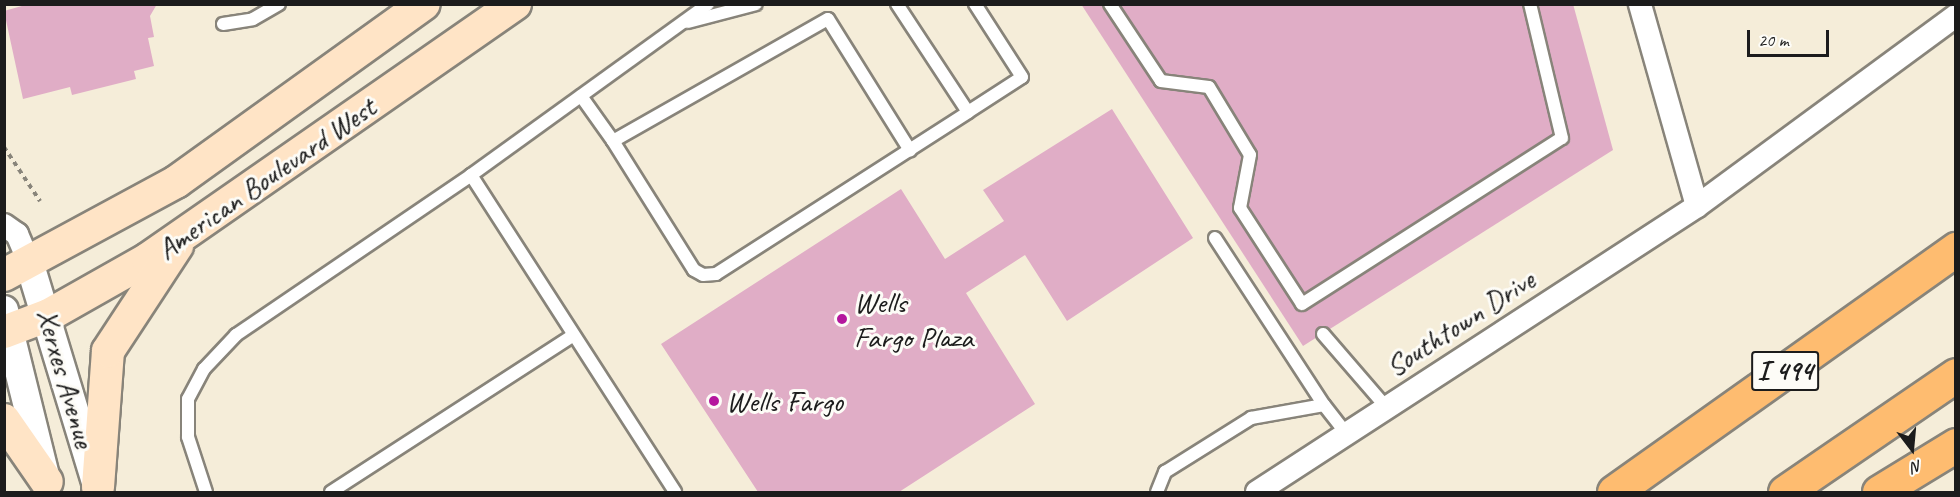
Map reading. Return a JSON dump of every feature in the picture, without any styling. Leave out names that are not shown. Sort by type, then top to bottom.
[{"type":"highway","name":"I 494","points":[[1614,492],[1956,249]]},
{"type":"highway","points":[[1785,492],[1956,375]]},
{"type":"highway","points":[[1879,492],[1956,446]]},
{"type":"main road","name":"American Boulevard West","points":[[17,270],[176,182],[424,4]]},
{"type":"main road","name":"American Boulevard West","points":[[6,324],[49,315],[183,236],[515,4]]},
{"type":"main road","points":[[98,490],[108,351],[183,236]]},
{"type":"main road","points":[[4,420],[48,487]]},
{"type":"street","points":[[1640,4],[1697,206]]},
{"type":"street","name":"Southtown Drive","points":[[1257,492],[1697,206],[1956,16]]},
{"type":"street","points":[[4,225],[17,234],[17,270]]},
{"type":"street","name":"Xerxes Avenue","points":[[17,270],[49,315],[98,490]]},
{"type":"street","points":[[6,324],[48,487]]},
{"type":"lane","points":[[223,24],[254,19],[279,4]]},
{"type":"lane","points":[[206,492],[188,437],[188,399],[204,369],[236,335],[471,175],[708,4]]},
{"type":"lane","points":[[681,23],[756,4]]},
{"type":"lane","points":[[897,4],[968,112]]},
{"type":"lane","points":[[581,96],[613,141],[694,270],[703,275],[716,274],[1022,77],[975,4]]},
{"type":"lane","points":[[1110,4],[1161,81],[1209,87],[1250,155],[1240,208],[1302,304],[1562,138],[1530,4]]},
{"type":"lane","points":[[613,141],[828,19],[910,150]]},
{"type":"lane","points":[[471,175],[572,336],[675,492]]},
{"type":"lane","points":[[1215,238],[1324,405],[1346,433]]},
{"type":"lane","points":[[1323,334],[1386,407]]},
{"type":"lane","points":[[331,492],[572,336]]},
{"type":"lane","points":[[1157,492],[1165,472],[1251,418],[1324,405]]},
{"type":"path","points":[[4,147],[40,201]]},
{"type":"building","points":[[29,4],[157,4],[150,16],[154,37],[148,38],[154,66],[134,71],[136,79],[72,95],[70,87],[23,99],[4,11]]},
{"type":"building","points":[[1081,4],[1573,4],[1613,150],[1303,346]]},
{"type":"building","name":"Wells Fargo Plaza","points":[[1112,109],[1193,238],[1067,321],[1025,255],[966,293],[1035,404],[899,492],[758,492],[661,344],[901,189],[945,259],[1004,221],[983,190]]},
{"type":"place","name":"Wells Fargo Plaza","points":[[842,319]]},
{"type":"place","name":"Wells Fargo","points":[[714,401]]}]
